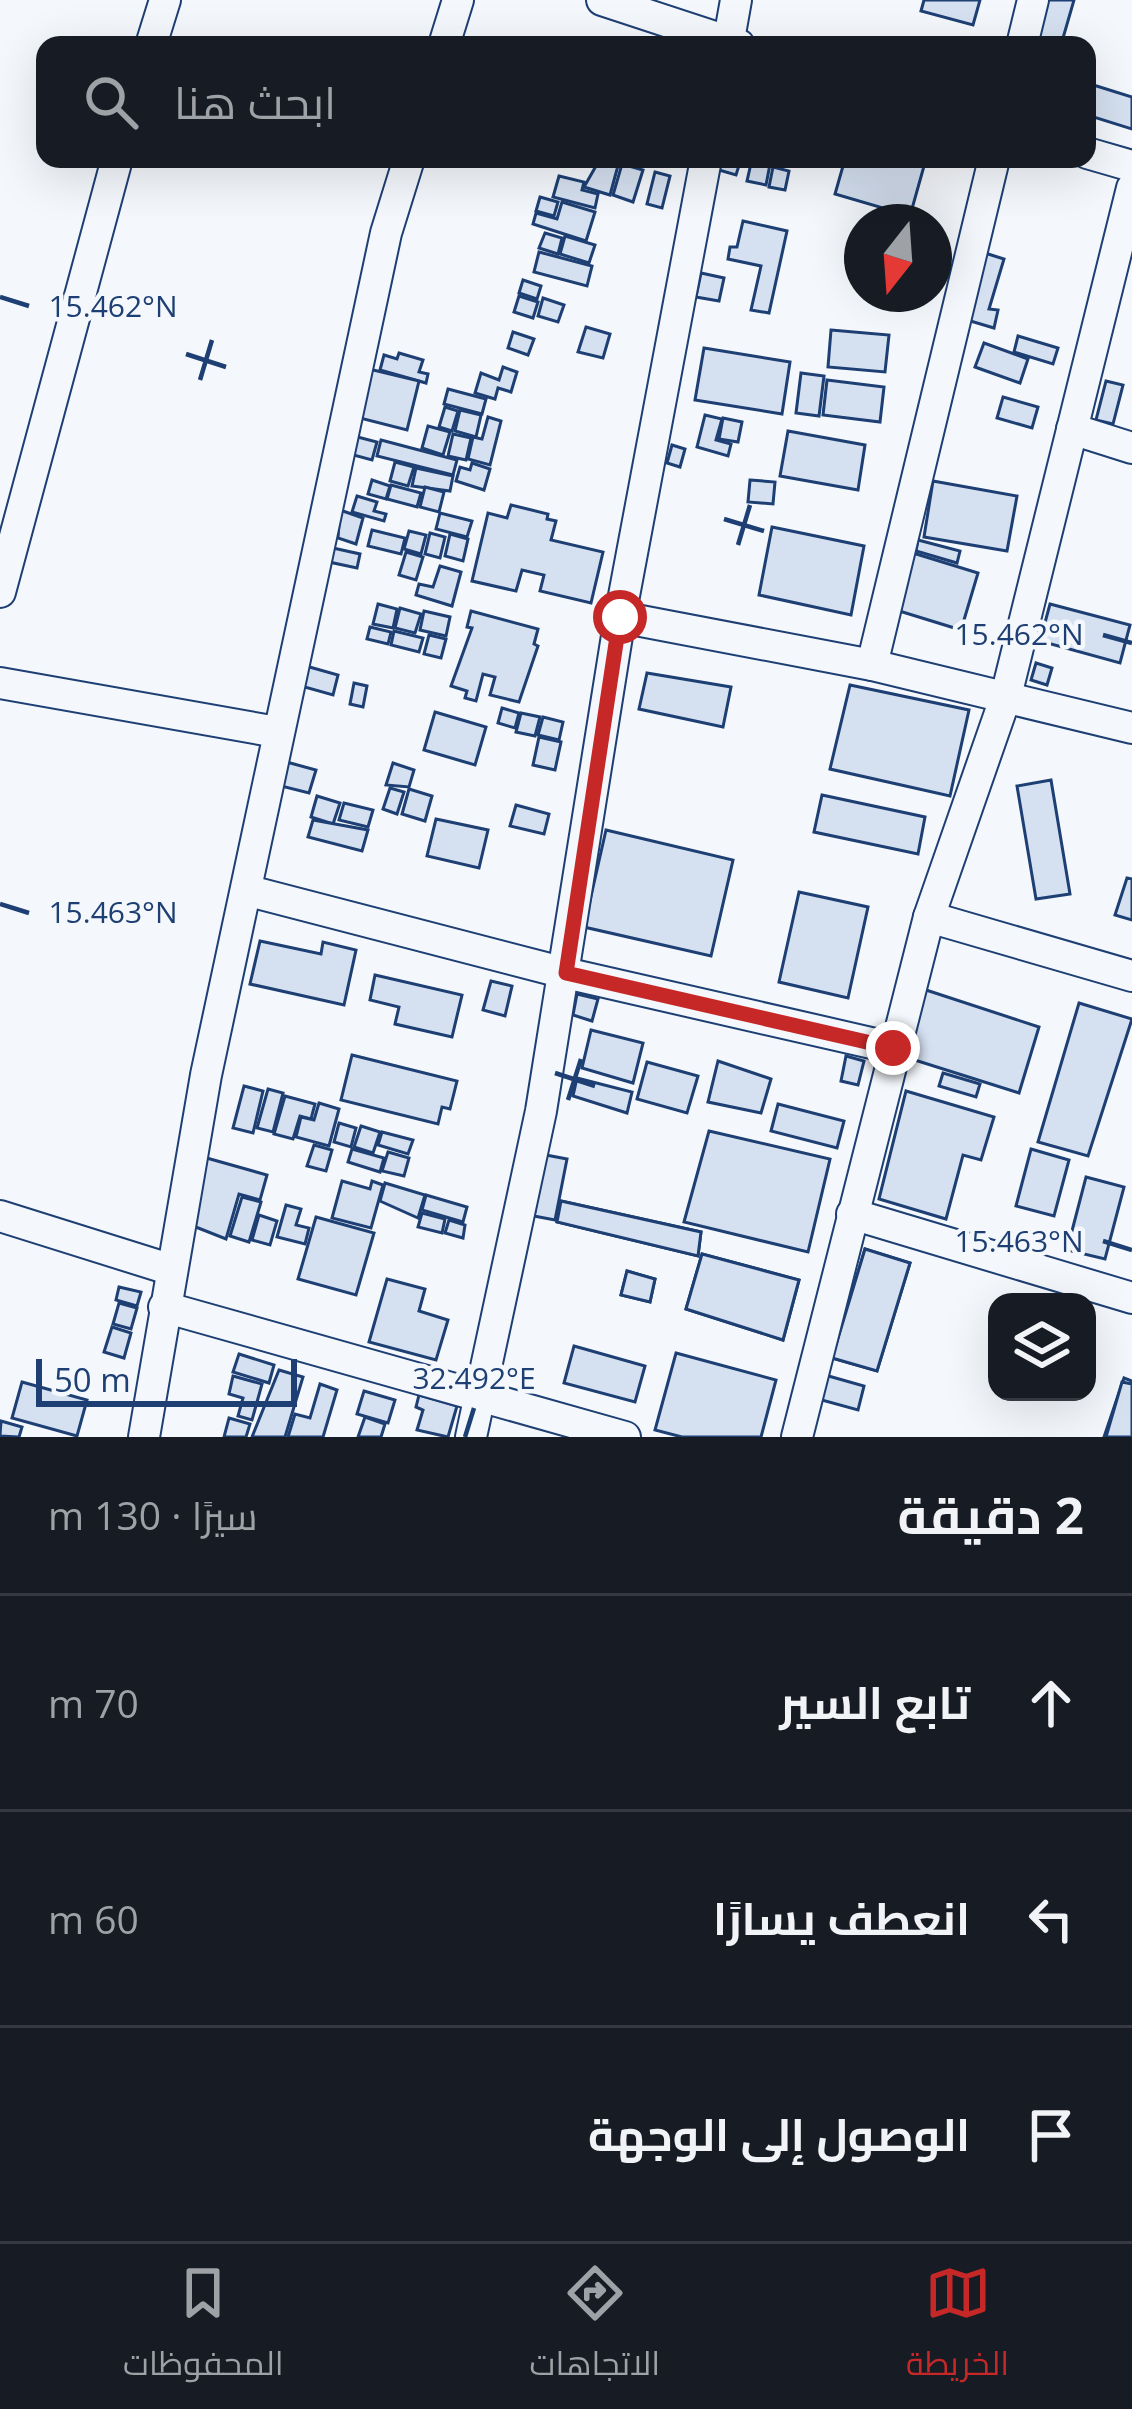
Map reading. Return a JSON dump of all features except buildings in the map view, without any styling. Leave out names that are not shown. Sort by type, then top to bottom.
[{"type":"street","points":[[154,36],[165,0]]},
{"type":"street","points":[[447,36],[458,0]]},
{"type":"street","points":[[602,0],[708,36]]},
{"type":"street","points":[[733,36],[736,0]]},
{"type":"street","points":[[1024,36],[1033,0]]},
{"type":"street","points":[[1096,156],[1132,166]]},
{"type":"street","points":[[0,592],[13,479],[114,168]]},
{"type":"street","points":[[144,1437],[169,1269],[206,1075],[386,233],[406,168]]},
{"type":"street","points":[[471,1437],[566,973],[620,617],[704,168]]},
{"type":"street","points":[[872,665],[992,168]]},
{"type":"street","points":[[797,1437],[929,917],[1006,696],[1132,188]]},
{"type":"street","points":[[1072,429],[1132,448]]},
{"type":"street","points":[[620,617],[872,665],[1132,728]]},
{"type":"street","points":[[0,683],[277,732]]},
{"type":"street","points":[[249,891],[566,973],[893,1048]]},
{"type":"street","points":[[929,917],[1132,976]]},
{"type":"street","points":[[852,1214],[1132,1298]]},
{"type":"street","points":[[0,1216],[169,1269]]},
{"type":"street","points":[[164,1307],[625,1437]]},
{"type":"route","points":[[620,617],[566,973],[893,1048]]}]
